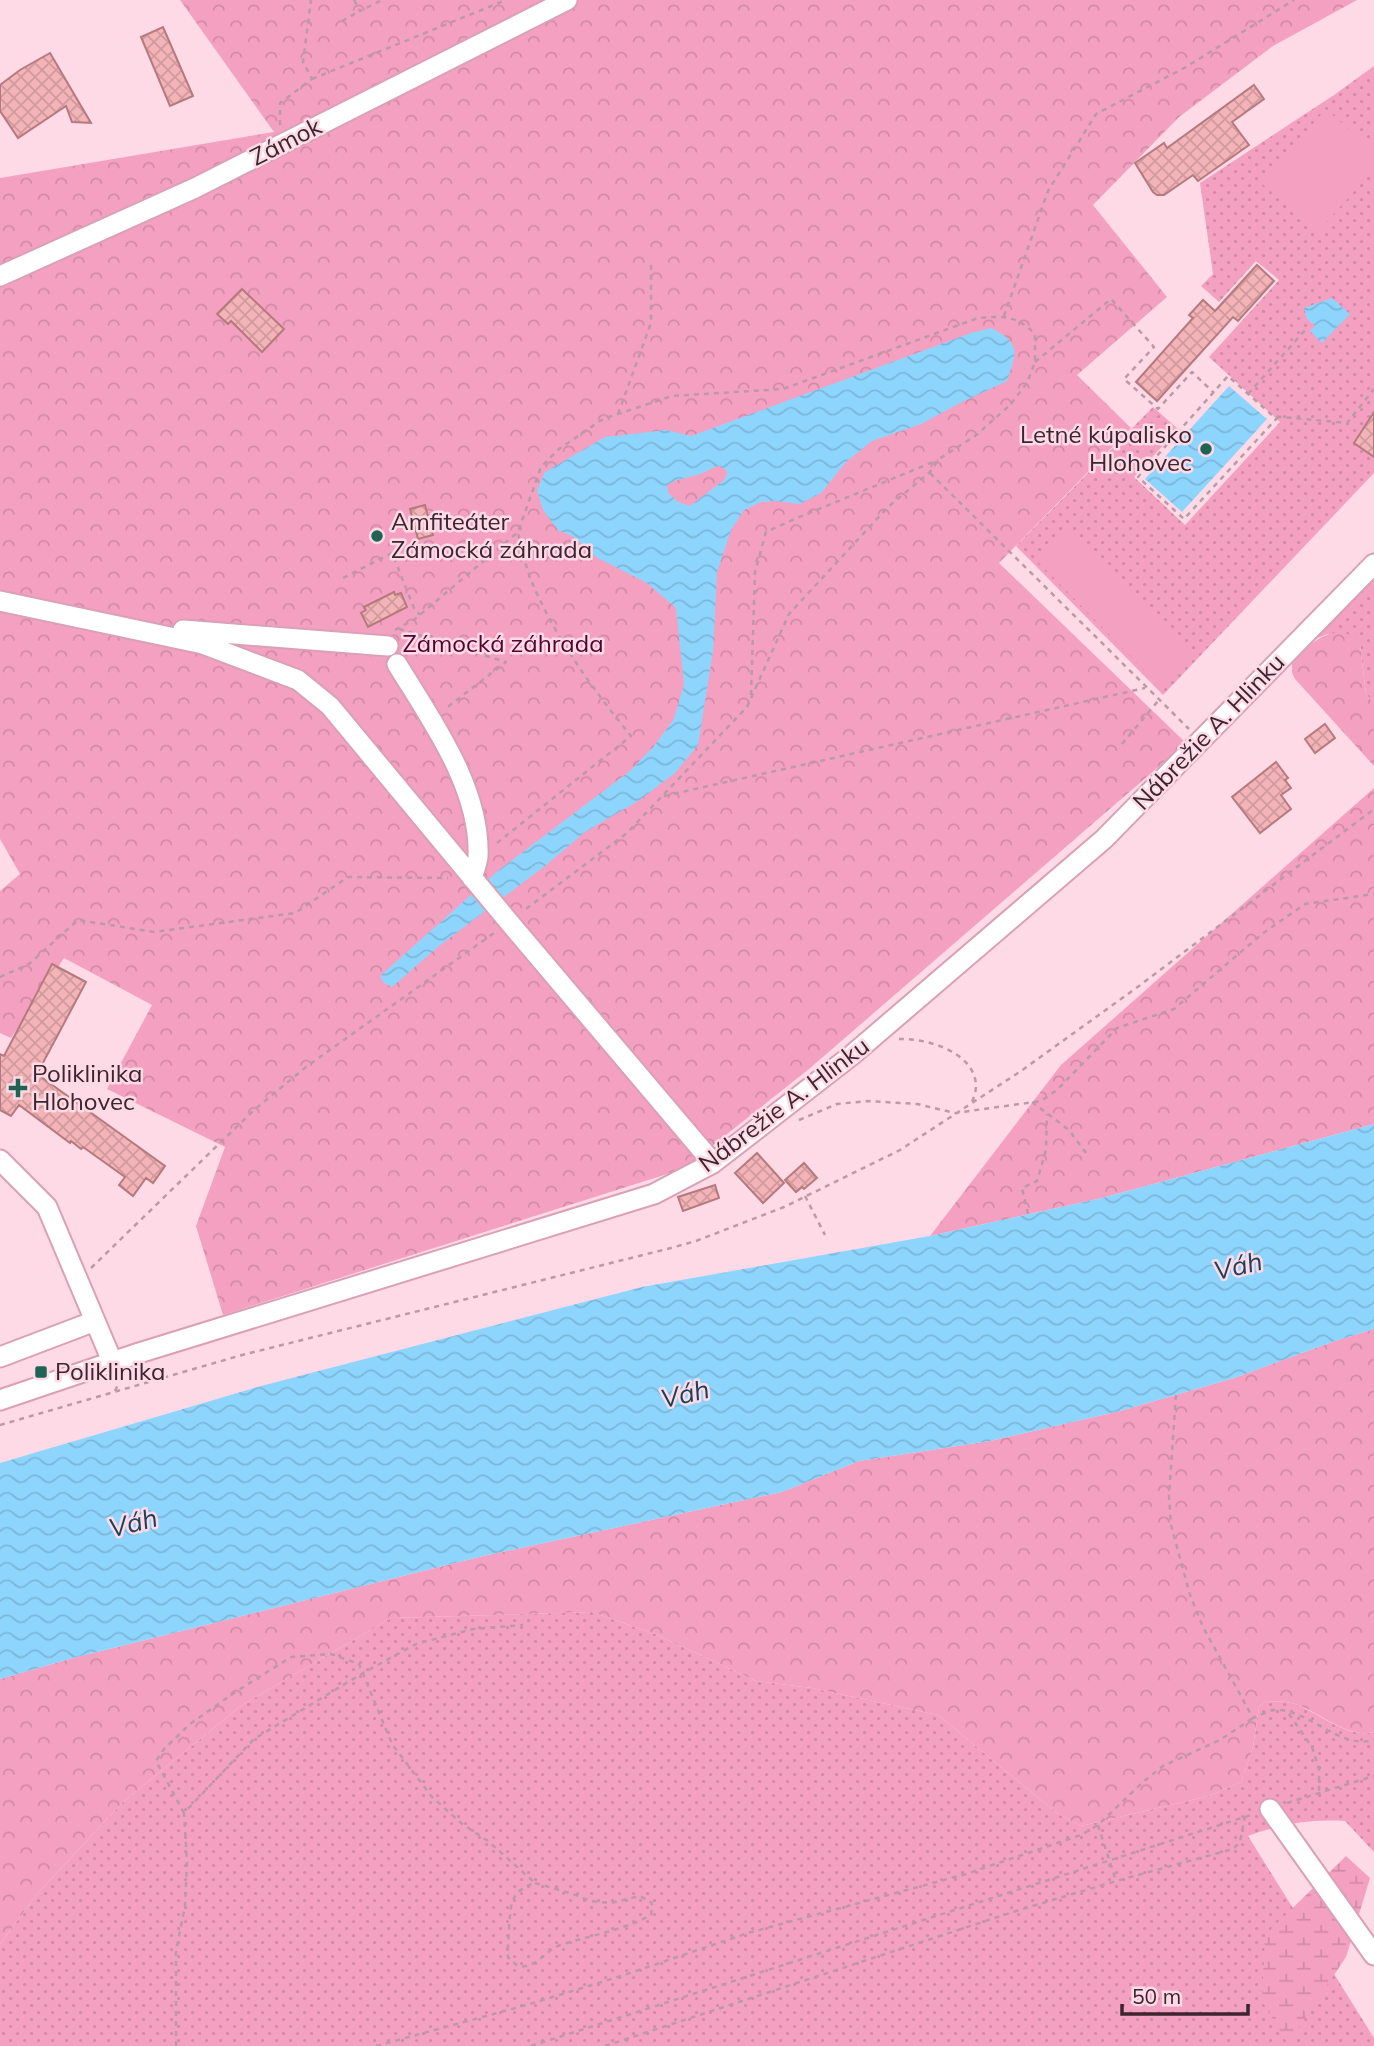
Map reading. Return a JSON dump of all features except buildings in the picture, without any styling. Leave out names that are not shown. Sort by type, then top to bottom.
[{"type":"street","name":"Zámok","points":[[0,276],[195,188],[567,0]]},
{"type":"street","name":"Nábrežie A. Hlinku","points":[[0,1400],[112,1361],[654,1194],[713,1163],[871,1039],[1104,839],[1374,564]]},
{"type":"street","points":[[0,601],[213,647],[299,680],[330,706],[713,1163]]},
{"type":"street","points":[[158,635],[183,630],[389,639]]},
{"type":"street","points":[[397,664],[460,774],[475,820],[478,858],[475,881]]},
{"type":"street","points":[[0,1160],[47,1207],[112,1361]]},
{"type":"street","points":[[0,1357],[95,1321]]},
{"type":"street","points":[[1270,1808],[1374,1955]]},
{"type":"path","points":[[311,0],[303,62],[312,79]]},
{"type":"path","points":[[354,0],[360,11]]},
{"type":"path","points":[[342,21],[382,0]]},
{"type":"path","points":[[280,146],[280,103],[312,79],[506,0]]},
{"type":"path","points":[[1004,316],[1048,191],[1096,114],[1186,67],[1294,0]]},
{"type":"path","points":[[618,414],[651,323],[652,265]]},
{"type":"path","points":[[1035,362],[1111,299],[1154,347],[1124,379],[1158,409],[1192,372],[1214,393]]},
{"type":"path","points":[[389,639],[518,532],[541,467],[559,449],[604,419],[672,396],[783,389],[978,318],[1004,316],[1024,323],[1035,334],[1035,362],[1027,383],[1010,404],[975,436],[939,459],[766,532],[755,572],[751,698]]},
{"type":"path","points":[[1248,394],[1308,327]]},
{"type":"path","points":[[1278,416],[1184,519],[1138,477],[1228,376],[1273,416],[1278,416],[1348,423],[1374,389]]},
{"type":"path","points":[[78,1281],[275,1092],[627,833],[747,707],[789,614],[888,507],[930,472],[939,459]]},
{"type":"path","points":[[930,472],[1158,701],[1202,741]]},
{"type":"path","points":[[478,858],[631,736],[591,687],[547,615],[530,578],[518,532]]},
{"type":"path","points":[[343,578],[392,553],[414,608],[420,615]]},
{"type":"path","points":[[398,629],[506,662],[431,720]]},
{"type":"path","points":[[661,797],[1145,688]]},
{"type":"path","points":[[1122,744],[1158,701]]},
{"type":"path","points":[[0,1425],[242,1355],[696,1241],[806,1196],[900,1150],[1021,1071],[1374,809]]},
{"type":"path","points":[[0,977],[29,964],[78,920],[154,932],[295,913],[348,877],[475,881]]},
{"type":"path","points":[[791,1123],[837,1104],[867,1101],[917,1104],[955,1113],[1041,1101],[1057,1090],[1117,1028],[1174,1009],[1262,934],[1305,904],[1374,894]]},
{"type":"path","points":[[871,1039],[907,1039],[940,1045],[955,1053],[973,1073],[976,1087],[972,1102]]},
{"type":"path","points":[[1032,1102],[1069,1130],[1089,1157]]},
{"type":"path","points":[[1028,1214],[1022,1188],[1037,1181],[1046,1150],[1047,1114]]},
{"type":"path","points":[[806,1196],[825,1235]]},
{"type":"path","points":[[1176,1395],[1169,1496],[1171,1525],[1190,1595],[1203,1627],[1253,1718]]},
{"type":"path","points":[[184,1813],[254,1739],[363,1673],[416,1644],[473,1629],[523,1625]]},
{"type":"path","points":[[176,2046],[176,1951],[185,1906],[187,1862],[184,1813],[156,1761],[164,1749],[190,1724],[291,1657],[331,1654],[359,1664],[391,1744],[432,1797],[461,1823],[488,1841],[534,1883],[590,1901],[611,1903],[640,1896],[652,1903],[651,1915],[633,1924],[562,1944],[550,1950],[537,1962],[524,1967],[518,1966],[508,1958],[509,1909],[512,1900],[524,1886],[534,1883]]},
{"type":"path","points":[[376,2046],[530,2004],[748,1933],[966,1874],[1081,1835],[1098,1825],[1164,1766],[1220,1740],[1253,1718],[1272,1710],[1287,1712],[1350,1741],[1374,1740]]},
{"type":"path","points":[[1287,1712],[1312,1747],[1319,1769],[1319,1793]]},
{"type":"path","points":[[531,2046],[1374,1776]]},
{"type":"path","points":[[605,2046],[939,1936],[1116,1881],[1233,1850],[1240,1842],[1245,1816]]},
{"type":"path","points":[[1098,1825],[1116,1881]]},
{"type":"path","points":[[399,2039],[402,2046]]},
{"type":"green space","name":"Zámocká záhrada","points":[[180,0],[1357,0],[1273,46],[1179,117],[1093,205],[1167,297],[1077,375],[1131,428],[999,563],[1186,743],[809,1069],[683,1169],[223,1315],[196,1226],[225,1147],[107,1089],[152,1005],[64,958],[11,1038],[0,1033],[0,891],[20,874],[0,839],[0,178],[274,132]]},
{"type":"green space","points":[[1374,66],[1374,473],[1163,695],[1016,546],[1153,407],[1178,429],[1134,477],[1185,525],[1280,422],[1209,357],[1279,280],[1256,261],[1219,302],[1201,286],[1213,274],[1200,183]]},
{"type":"green space","points":[[1326,109],[1374,151],[1374,169],[1317,233],[1260,182]]},
{"type":"green space","points":[[1069,527],[1195,654],[1161,687],[1036,560]]},
{"type":"green space","points":[[1374,577],[1374,704],[1366,694],[1360,644],[1327,634],[1315,639]]},
{"type":"green space","points":[[1340,632],[1351,635],[1360,644],[1366,694],[1374,704],[1374,766],[1292,673],[1292,664],[1313,643]]},
{"type":"green space","points":[[1374,788],[1374,1124],[1102,1198],[930,1236],[1061,1065]]},
{"type":"green space","points":[[1374,1329],[1374,1732],[1354,1732],[1295,1704],[1267,1701],[1259,1707],[1253,1747],[1241,1782],[1209,1796],[1081,1826],[1058,1814],[938,1715],[812,1688],[756,1681],[655,1634],[592,1612],[391,1618],[242,1705],[123,1802],[37,1894],[0,1944],[0,1679],[73,1658],[483,1556],[782,1492],[859,1461],[990,1441],[1120,1411],[1234,1378]]},
{"type":"green space","points":[[592,1612],[655,1634],[756,1681],[812,1688],[938,1715],[1058,1814],[1081,1826],[1209,1796],[1241,1782],[1253,1747],[1259,1707],[1267,1701],[1295,1704],[1354,1732],[1374,1732],[1374,1852],[1345,1821],[1295,1823],[1248,1836],[1374,2038],[1374,2046],[0,2046],[0,1944],[37,1894],[123,1802],[242,1705],[391,1618]]},
{"type":"green space","points":[[1346,1856],[1370,1878],[1346,1957],[1288,2044],[1262,2001],[1265,1935]]},
{"type":"water","points":[[1332,298],[1350,314],[1322,343],[1310,331],[1315,326],[1307,319],[1304,308]]},
{"type":"water","points":[[991,328],[1012,344],[1013,363],[1007,381],[921,424],[872,441],[846,462],[821,493],[800,504],[761,502],[744,510],[731,530],[717,572],[713,651],[698,745],[675,773],[638,801],[585,832],[439,946],[392,987],[384,983],[380,976],[499,870],[630,771],[654,746],[674,719],[684,684],[676,608],[647,583],[596,557],[574,537],[558,530],[543,510],[537,490],[545,472],[605,437],[666,430],[691,436]],"holes":[[[720,466],[726,470],[724,480],[690,506],[678,502],[668,493],[667,485],[674,481]]]},
{"type":"water","name":"Letné kúpalisko Hlohovec","points":[[1229,386],[1267,419],[1182,512],[1145,479]]},
{"type":"water","name":"Váh","points":[[1374,1124],[1374,1329],[1234,1378],[1120,1411],[990,1441],[859,1461],[782,1492],[483,1556],[73,1658],[0,1679],[0,1463],[261,1386],[642,1287],[930,1236],[1102,1198]]},
{"type":"place","name":"Letné kúpalisko Hlohovec","points":[[1206,449]]},
{"type":"place","name":"Amfiteáter Zámocká záhrada","points":[[377,536]]},
{"type":"place","name":"Poliklinika Hlohovec","points":[[18,1088]]},
{"type":"place","name":"Poliklinika","points":[[41,1372]]}]
